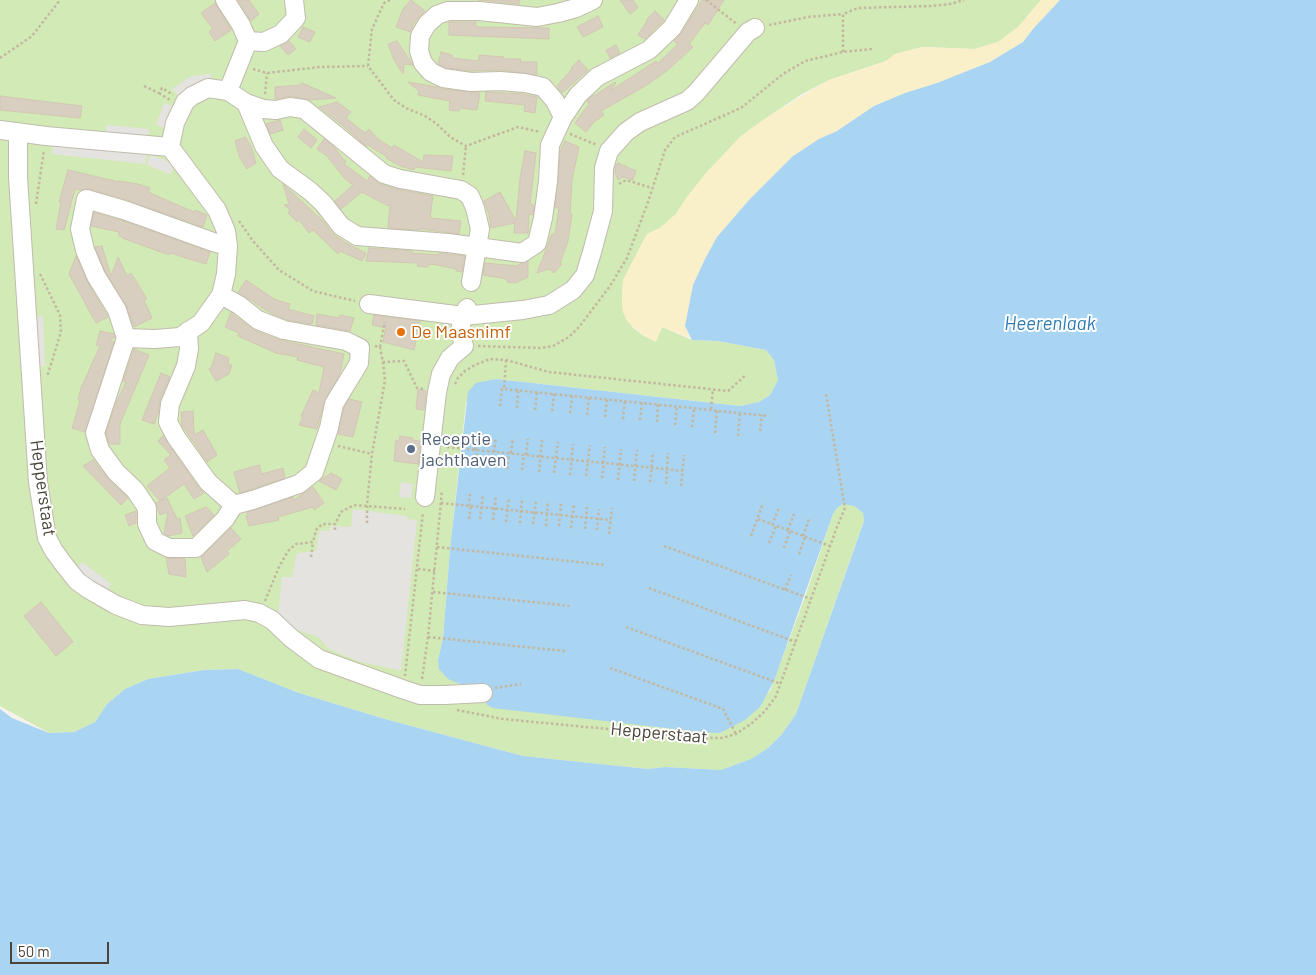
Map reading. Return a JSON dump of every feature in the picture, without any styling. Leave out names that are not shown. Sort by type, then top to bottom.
[{"type":"lane","points":[[225,0],[241,25],[248,41],[228,91]]},
{"type":"lane","points":[[248,41],[264,42],[281,34],[296,18],[294,0]]},
{"type":"lane","points":[[558,128],[555,101],[543,87],[500,80],[443,78],[431,72],[423,63],[419,51],[420,36],[427,24],[437,15],[448,11],[480,11],[537,17],[558,14],[593,0]]},
{"type":"lane","points":[[246,103],[264,146],[280,169],[316,197],[341,226],[357,236],[522,253],[537,243],[548,182],[550,145],[578,95],[597,77],[649,50],[672,28],[684,1]]},
{"type":"lane","points":[[369,304],[388,308],[465,312],[522,310],[549,305],[573,290],[585,275],[592,252],[602,211],[604,168],[609,151],[626,132],[640,122],[687,101],[748,32],[755,28]]},
{"type":"lane","points":[[170,148],[178,102],[208,88],[228,91],[246,103],[263,109],[276,110],[290,107],[304,109],[384,174],[400,179],[461,190],[470,196],[476,208],[480,229],[471,282]]},
{"type":"lane","points":[[0,130],[170,148],[217,210],[226,231],[228,246],[226,274],[221,295],[201,323],[180,337],[155,339],[126,338]]},
{"type":"lane","name":"Hepperstaat","points":[[18,132],[18,177],[38,482],[47,538],[54,551],[77,581],[116,605],[142,615],[169,617],[245,610],[259,613],[272,620],[291,638],[319,659],[402,689],[420,694],[482,693]]},
{"type":"lane","points":[[221,295],[240,305],[258,320],[284,330],[346,341],[360,348],[359,363],[334,404],[314,472],[299,484],[254,500],[234,504],[224,519],[196,548],[169,548],[155,541],[147,524],[147,508],[135,490],[116,472],[100,450],[95,433],[126,338],[117,310],[96,276],[85,250],[80,229],[86,199],[228,246]]},
{"type":"lane","points":[[433,500],[445,389],[441,374],[450,358],[464,346],[460,331],[465,312]]},
{"type":"lane","points":[[188,331],[189,348],[186,366],[170,404],[168,422],[176,437],[208,482],[234,504]]},
{"type":"path","points":[[0,58],[32,36],[60,0]]},
{"type":"path","points":[[381,0],[384,3]]},
{"type":"path","points":[[390,0],[384,3],[372,29],[368,66],[394,100],[431,120],[450,137],[466,146],[518,127],[539,131],[558,128],[589,143],[592,142]]},
{"type":"path","points":[[706,0],[727,16]]},
{"type":"path","points":[[755,28],[808,17],[843,14],[858,8],[932,6],[964,0]]},
{"type":"path","points":[[843,14],[844,52]]},
{"type":"path","points":[[464,346],[540,348],[553,346],[569,337],[610,286],[626,258],[665,150],[674,137],[690,128],[741,108],[783,74],[805,61],[844,52],[873,49]]},
{"type":"path","points":[[239,64],[267,73],[368,66]]},
{"type":"path","points":[[263,109],[267,73]]},
{"type":"path","points":[[144,86],[178,102]]},
{"type":"path","points":[[159,93],[162,88],[178,102]]},
{"type":"path","points":[[35,212],[46,136]]},
{"type":"path","points":[[461,190],[466,146]]},
{"type":"path","points":[[603,188],[617,185],[626,180],[652,188]]},
{"type":"path","points":[[238,220],[253,241],[279,270],[313,291],[369,304]]},
{"type":"path","points":[[37,268],[60,315],[61,332],[47,379]]},
{"type":"path","points":[[367,523],[372,454],[385,380],[380,347],[388,308]]},
{"type":"path","points":[[376,346],[380,347]]},
{"type":"path","points":[[383,362],[404,361],[417,388],[445,389],[475,365],[490,359],[506,360],[549,372],[728,391],[746,375]]},
{"type":"path","points":[[500,406],[502,389],[504,389],[506,360]]},
{"type":"path","points":[[504,389],[769,416]]},
{"type":"path","points":[[711,409],[713,389]]},
{"type":"path","points":[[517,408],[518,390]]},
{"type":"path","points":[[535,410],[537,392]]},
{"type":"path","points":[[552,411],[554,394]]},
{"type":"path","name":"Hepperstaat","points":[[449,709],[503,719],[702,738],[722,738],[736,734],[752,723],[765,711],[782,684],[845,508],[826,394]]},
{"type":"path","points":[[570,413],[572,396]]},
{"type":"path","points":[[587,415],[589,398]]},
{"type":"path","points":[[605,417],[607,399]]},
{"type":"path","points":[[623,419],[625,401]]},
{"type":"path","points":[[640,420],[642,402]]},
{"type":"path","points":[[657,422],[658,404]]},
{"type":"path","points":[[675,425],[677,406]]},
{"type":"path","points":[[692,427],[694,408]]},
{"type":"path","points":[[715,433],[717,410]]},
{"type":"path","points":[[738,436],[740,412]]},
{"type":"path","points":[[760,431],[762,415]]},
{"type":"path","points":[[475,466],[477,434]]},
{"type":"path","points":[[491,467],[496,437]]},
{"type":"path","points":[[507,469],[513,438]]},
{"type":"path","points":[[522,470],[528,439]]},
{"type":"path","points":[[539,472],[542,440]]},
{"type":"path","points":[[555,473],[558,442]]},
{"type":"path","points":[[570,475],[573,444]]},
{"type":"path","points":[[586,476],[590,445]]},
{"type":"path","points":[[446,454],[447,447],[682,471]]},
{"type":"path","points":[[602,478],[605,447]]},
{"type":"path","points":[[349,449],[372,454]]},
{"type":"path","points":[[618,480],[621,449]]},
{"type":"path","points":[[634,481],[637,450]]},
{"type":"path","points":[[650,483],[653,452]]},
{"type":"path","points":[[666,484],[668,453]]},
{"type":"path","points":[[681,486],[684,455]]},
{"type":"path","points":[[402,689],[418,569],[433,500],[443,486]]},
{"type":"path","points":[[469,519],[470,494]]},
{"type":"path","points":[[480,519],[483,495]]},
{"type":"path","points":[[493,520],[496,496]]},
{"type":"path","points":[[506,522],[509,498]]},
{"type":"path","points":[[520,523],[522,499]]},
{"type":"path","points":[[433,500],[494,509],[610,520]]},
{"type":"path","points":[[420,694],[437,547],[433,500]]},
{"type":"path","points":[[533,524],[536,501]]},
{"type":"path","points":[[546,526],[548,502]]},
{"type":"path","points":[[751,536],[763,503]]},
{"type":"path","points":[[335,530],[335,524],[341,512],[354,504],[405,509]]},
{"type":"path","points":[[559,526],[561,504]]},
{"type":"path","points":[[571,528],[574,505]]},
{"type":"path","points":[[585,529],[587,507]]},
{"type":"path","points":[[609,534],[612,508]]},
{"type":"path","points":[[769,543],[779,508]]},
{"type":"path","points":[[597,530],[599,509]]},
{"type":"path","points":[[784,548],[794,514]]},
{"type":"path","points":[[758,519],[830,546]]},
{"type":"path","points":[[800,554],[809,519]]},
{"type":"path","points":[[312,557],[316,530],[322,524],[335,524]]},
{"type":"path","points":[[259,613],[288,551],[296,544],[313,542]]},
{"type":"path","points":[[664,546],[811,599]]},
{"type":"path","points":[[437,547],[606,565]]},
{"type":"path","points":[[418,569],[435,571]]},
{"type":"path","points":[[786,590],[790,575]]},
{"type":"path","points":[[649,588],[796,642]]},
{"type":"path","points":[[433,592],[571,606]]},
{"type":"path","points":[[626,627],[782,684]]},
{"type":"path","points":[[428,637],[565,651]]},
{"type":"path","points":[[610,668],[723,709],[736,734]]},
{"type":"green space","points":[[0,0],[1041,0],[1018,27],[998,42],[975,49],[923,47],[895,54],[886,61],[829,80],[802,94],[741,136],[707,172],[676,214],[660,228],[647,234],[623,280],[623,312],[633,328],[644,336],[656,341],[662,327],[692,340],[718,341],[766,350],[774,360],[778,380],[770,395],[759,402],[740,406],[496,379],[466,402],[450,549],[443,638],[438,660],[460,685],[474,689],[720,733],[731,726],[770,691],[833,514],[843,504],[854,506],[863,513],[864,520],[796,714],[782,734],[768,748],[752,759],[721,770],[665,767],[648,769],[523,756],[385,719],[299,693],[238,669],[204,670],[148,679],[125,689],[107,704],[95,722],[74,732],[49,733],[0,706]]},
{"type":"sand","points":[[1041,0],[1060,0],[1023,42],[990,62],[874,106],[837,131],[819,139],[793,156],[749,200],[717,237],[693,285],[685,326],[690,338],[662,327],[656,342],[644,336],[627,321],[623,312],[623,280],[647,234],[660,228],[676,214],[707,172],[741,136],[769,116],[829,80],[886,61],[895,54],[923,47],[975,49],[998,42],[1018,27]]},
{"type":"shaded area","points":[[210,74],[213,82],[179,96],[172,89],[191,76]]},
{"type":"shaded area","points":[[164,103],[173,106],[165,128],[156,125]]},
{"type":"shaded area","points":[[106,125],[149,129],[148,138],[106,135]]},
{"type":"shaded area","points":[[53,144],[147,154],[145,164],[52,154]]},
{"type":"shaded area","points":[[150,155],[165,160],[175,167],[170,174],[147,165]]},
{"type":"shaded area","points":[[43,316],[45,366],[38,367],[35,317]]},
{"type":"shaded area","points":[[401,482],[413,484],[411,498],[399,497]]},
{"type":"shaded area","points":[[353,509],[407,516],[407,519],[417,520],[401,671],[358,661],[329,649],[318,637],[298,630],[278,616],[282,577],[292,577],[298,553],[316,551],[319,531],[329,531],[330,526],[351,527]]},
{"type":"shaded area","points":[[82,562],[111,584],[105,592],[75,570]]},
{"type":"water","name":"Heerenlaak","points":[[1060,0],[1316,0],[1316,975],[0,975],[0,709],[12,718],[49,733],[74,732],[95,722],[107,704],[125,689],[148,679],[204,670],[238,669],[299,693],[385,719],[523,756],[648,769],[665,767],[721,770],[751,759],[768,748],[782,734],[796,714],[864,521],[863,513],[854,506],[843,504],[833,514],[774,681],[760,707],[745,720],[720,733],[493,708],[487,705],[482,693],[448,679],[439,669],[438,660],[443,638],[450,549],[468,392],[476,383],[496,379],[740,406],[759,402],[770,395],[778,380],[774,360],[766,350],[718,341],[692,340],[685,326],[693,285],[717,237],[749,200],[793,156],[819,139],[837,131],[874,106],[990,62],[1023,42]]},
{"type":"building","points":[[238,0],[249,0],[259,14],[251,21]]},
{"type":"building","points":[[411,0],[425,11],[414,23],[410,32],[396,27],[403,9]]},
{"type":"building","points":[[479,0],[520,0],[519,4]]},
{"type":"building","points":[[620,0],[633,0],[638,8],[630,14]]},
{"type":"building","points":[[702,0],[724,0],[708,25],[705,23],[689,44],[693,47],[668,70],[647,85],[601,111],[604,115],[594,122],[586,132],[575,123],[589,104],[587,101],[593,95],[615,82],[610,91],[656,61],[658,63],[678,44],[674,41],[681,34]]},
{"type":"building","points":[[215,3],[231,30],[215,41],[209,32],[213,29],[201,13]]},
{"type":"building","points":[[655,11],[664,20],[645,39],[638,35],[646,20]]},
{"type":"building","points":[[598,16],[603,27],[583,37],[577,27]]},
{"type":"building","points":[[449,22],[476,22],[476,27],[549,28],[549,39],[449,35]]},
{"type":"building","points":[[303,27],[315,32],[310,42],[298,37]]},
{"type":"building","points":[[289,41],[296,49],[288,55],[280,46]]},
{"type":"building","points":[[397,41],[413,65],[404,64],[403,74],[394,60],[388,44]]},
{"type":"building","points":[[616,45],[620,53],[610,58],[606,50]]},
{"type":"building","points":[[441,52],[452,55],[452,58],[479,61],[479,55],[504,57],[504,59],[521,59],[520,62],[537,62],[537,75],[501,70],[469,71],[446,68],[438,64]]},
{"type":"building","points":[[579,60],[588,70],[562,93],[557,86]]},
{"type":"building","points":[[408,82],[443,89],[480,93],[477,110],[460,108],[459,111],[449,110],[450,101],[418,95],[419,91]]},
{"type":"building","points":[[302,83],[336,98],[309,100],[291,96],[275,99],[275,87],[300,85]]},
{"type":"building","points":[[486,92],[523,94],[537,97],[535,113],[524,111],[525,105],[485,101]]},
{"type":"building","points":[[0,96],[82,106],[80,118],[0,110]]},
{"type":"building","points":[[337,102],[351,112],[346,118],[365,133],[369,129],[378,139],[392,148],[394,145],[423,162],[424,155],[453,156],[451,171],[415,167],[414,170],[400,166],[368,145],[366,146],[319,107]]},
{"type":"building","points":[[280,120],[283,130],[270,134],[266,124]]},
{"type":"building","points":[[304,129],[317,140],[311,148],[298,137]]},
{"type":"building","points":[[245,137],[251,146],[256,163],[247,169],[240,158],[235,141]]},
{"type":"building","points":[[324,139],[333,146],[346,162],[344,164],[367,181],[370,176],[380,184],[433,196],[430,218],[461,221],[459,234],[420,229],[388,228],[390,204],[388,206],[362,192],[341,209],[335,201],[353,185],[344,178],[328,157],[317,149]]},
{"type":"building","points":[[565,141],[579,147],[572,180],[570,214],[572,214],[568,241],[560,263],[562,264],[554,273],[549,269],[537,273],[552,234],[555,235],[559,208],[555,208],[560,151]]},
{"type":"building","points":[[525,151],[536,153],[530,204],[534,205],[533,215],[529,214],[528,233],[514,233],[515,223],[491,228],[489,214],[484,201],[500,192],[516,221]]},
{"type":"building","points":[[618,163],[636,171],[633,180],[623,177],[618,180],[615,173]]},
{"type":"building","points":[[68,170],[150,188],[148,192],[194,212],[195,210],[207,215],[203,227],[127,200],[89,189],[75,189],[64,230],[56,229],[61,202],[59,202]]},
{"type":"building","points":[[283,184],[323,221],[333,234],[366,253],[362,261],[340,251],[338,254],[313,230],[309,233],[299,220],[297,222],[288,213],[290,210],[284,205],[289,204]]},
{"type":"building","points":[[94,212],[210,252],[206,264],[170,253],[169,255],[122,238],[124,238],[119,236],[119,232],[91,226]]},
{"type":"building","points":[[102,246],[111,276],[118,257],[127,276],[131,273],[147,299],[144,300],[152,318],[134,327],[126,305],[105,271],[95,247]]},
{"type":"building","points":[[369,248],[465,256],[462,272],[456,271],[456,269],[429,264],[428,267],[417,266],[418,263],[366,261]]},
{"type":"building","points":[[76,256],[87,281],[108,317],[96,323],[69,274]]},
{"type":"building","points":[[528,261],[528,277],[515,283],[507,282],[507,279],[483,275],[485,263],[516,266]]},
{"type":"building","points":[[246,280],[274,299],[290,304],[288,309],[314,316],[312,324],[287,320],[272,314],[238,292]]},
{"type":"building","points":[[231,313],[254,330],[280,340],[344,354],[340,374],[324,402],[317,429],[299,425],[313,390],[319,393],[324,367],[297,360],[298,357],[276,353],[238,336],[239,333],[225,327]]},
{"type":"building","points":[[317,314],[339,318],[340,315],[354,318],[350,331],[316,325]]},
{"type":"building","name":"De Maasnimf","points":[[374,315],[420,321],[414,350],[383,342],[386,328],[372,325]]},
{"type":"building","points":[[100,331],[114,334],[115,337],[109,340],[114,342],[85,432],[72,428],[80,401],[78,400],[81,388],[101,344],[96,346]]},
{"type":"building","points":[[134,349],[149,355],[120,424],[120,444],[109,444],[106,433],[116,403],[126,382],[123,381]]},
{"type":"building","points":[[216,353],[229,358],[228,364],[232,365],[229,374],[216,381],[209,369],[212,366]]},
{"type":"building","points":[[161,373],[170,377],[160,400],[154,424],[142,420]]},
{"type":"building","points":[[418,390],[426,391],[424,410],[416,409]]},
{"type":"building","points":[[349,399],[362,402],[353,437],[338,434],[344,408]]},
{"type":"building","points":[[193,411],[194,435],[203,430],[217,455],[207,462],[182,425],[181,412]]},
{"type":"building","points":[[163,436],[204,493],[194,499],[184,484],[160,501],[147,486],[170,468],[164,460],[171,455],[158,441]]},
{"type":"building","name":"Receptie jachthaven","points":[[400,436],[421,441],[418,464],[394,461],[396,440],[399,441]]},
{"type":"building","points":[[93,460],[109,480],[128,498],[121,505],[83,466]]},
{"type":"building","points":[[259,465],[262,474],[283,468],[285,478],[240,493],[234,472]]},
{"type":"building","points":[[331,473],[342,479],[336,490],[319,481]]},
{"type":"building","points":[[313,487],[324,503],[314,510],[313,507],[278,517],[279,520],[249,526],[246,516],[248,516],[247,512],[293,497],[294,500]]},
{"type":"building","points":[[167,498],[177,519],[180,518],[182,533],[168,536],[164,533],[168,512],[160,515],[156,503]]},
{"type":"building","points":[[206,507],[214,515],[193,536],[185,516]]},
{"type":"building","points":[[136,511],[136,523],[129,526],[125,515]]},
{"type":"building","points":[[231,528],[241,539],[227,551],[229,554],[207,572],[201,557]]},
{"type":"building","points":[[166,558],[185,559],[186,577],[169,574]]},
{"type":"building","points":[[41,602],[73,642],[56,656],[24,616]]},
{"type":"place","name":"De Maasnimf","points":[[401,332]]},
{"type":"place","name":"Receptie jachthaven","points":[[411,449]]}]
